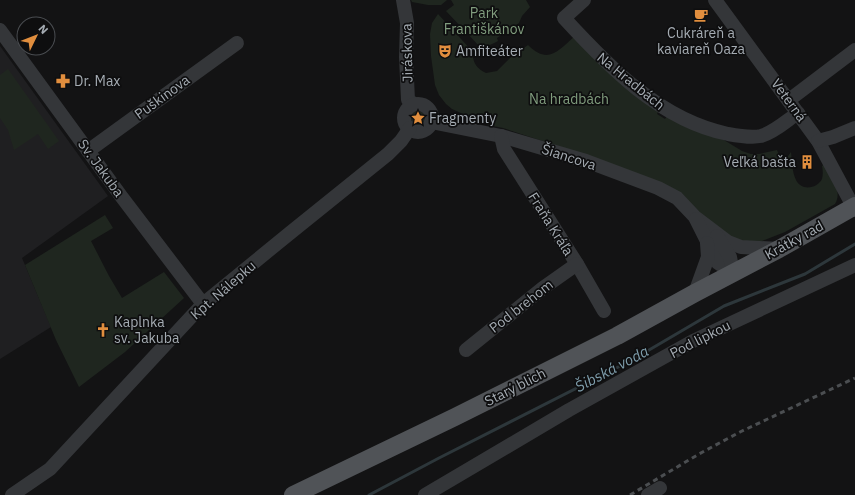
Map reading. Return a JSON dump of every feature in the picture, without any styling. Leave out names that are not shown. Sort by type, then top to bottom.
[{"type":"main road","name":"Krátky rad","points":[[733,273],[855,207]]},
{"type":"main road","name":"Starý blich","points":[[293,495],[617,336],[733,273]]},
{"type":"street","name":"Jiráskova","points":[[403,0],[407,23],[406,57],[408,100],[414,104]]},
{"type":"street","name":"Na Hradbách","points":[[584,0],[564,18],[600,56],[629,82],[663,108],[694,123],[723,133],[755,137],[767,134],[798,113]]},
{"type":"street","name":"Veterná","points":[[715,0],[818,140],[844,191],[855,207]]},
{"type":"street","name":"Sv. Jakuba","points":[[0,30],[125,202],[204,304]]},
{"type":"street","name":"Puškinova","points":[[88,151],[237,43]]},
{"type":"street","points":[[788,100],[855,50]]},
{"type":"street","points":[[414,104],[422,104],[429,110],[432,118],[431,122],[429,126],[422,131],[410,128],[407,125],[405,118],[407,110],[414,104]]},
{"type":"street","name":"Šiancova","points":[[431,122],[502,136],[586,161],[658,188],[677,198],[695,217],[730,257],[733,273]]},
{"type":"street","name":"Kpt. Nálepku","points":[[12,495],[50,469],[204,304],[295,228],[388,154],[401,141],[410,128]]},
{"type":"street","points":[[818,140],[833,137],[855,128]]},
{"type":"street","name":"Fraňa Kráľa","points":[[502,136],[504,149],[577,264],[604,311]]},
{"type":"street","points":[[695,293],[708,257],[711,237]]},
{"type":"street","name":"Šiancova","points":[[711,237],[741,247],[778,249]]},
{"type":"street","name":"Pod brehom","points":[[466,350],[543,288],[577,264]]},
{"type":"street","name":"Pod lipkou","points":[[424,495],[569,410],[694,341],[855,265]]},
{"type":"shaded area","points":[[0,46],[108,196],[22,258],[51,327],[0,359]]},
{"type":"green space","name":"Park Františkánov","points":[[411,0],[447,0],[441,5],[428,5],[412,2]]},
{"type":"green space","name":"Park Františkánov","points":[[451,0],[526,0],[530,7],[522,16],[519,23],[497,38],[498,41],[481,48],[446,11],[454,5]]},
{"type":"green space","name":"Na hradbách","points":[[438,14],[473,52],[473,59],[476,65],[486,73],[497,71],[510,58],[528,45],[541,54],[553,54],[575,36],[659,110],[657,114],[665,119],[667,116],[724,140],[742,151],[751,154],[759,154],[777,150],[780,157],[786,159],[791,152],[792,166],[795,177],[798,184],[801,186],[813,187],[817,185],[822,179],[822,166],[825,164],[837,189],[838,194],[835,204],[785,232],[757,243],[746,244],[722,234],[685,198],[573,151],[503,128],[488,125],[452,109],[439,95],[435,85],[430,34],[432,23]]},
{"type":"green space","points":[[8,69],[59,141],[48,149],[38,134],[14,150],[8,130],[0,118],[0,75]]},
{"type":"green space","points":[[418,111],[423,113],[425,118],[423,123],[418,125],[413,123],[411,118],[413,113]]},
{"type":"green space","points":[[105,215],[113,228],[91,241],[122,298],[164,272],[184,298],[125,352],[79,387],[56,340],[25,265]]},
{"type":"waterway","name":"Šibská voda","points":[[369,495],[632,360],[724,306],[805,274],[855,244]]},
{"type":"railway","points":[[630,495],[699,454],[740,432],[855,378]]},
{"type":"place","name":"Cukráreň a kaviareň Oaza","points":[[701,15]]},
{"type":"place","name":"Amfiteáter","points":[[445,51]]},
{"type":"place","name":"Dr. Max","points":[[63,81]]},
{"type":"place","name":"Fragmenty","points":[[418,118]]},
{"type":"place","name":"Veľká bašta","points":[[807,162]]},
{"type":"place","name":"Kaplnka sv. Jakuba","points":[[103,330]]}]
